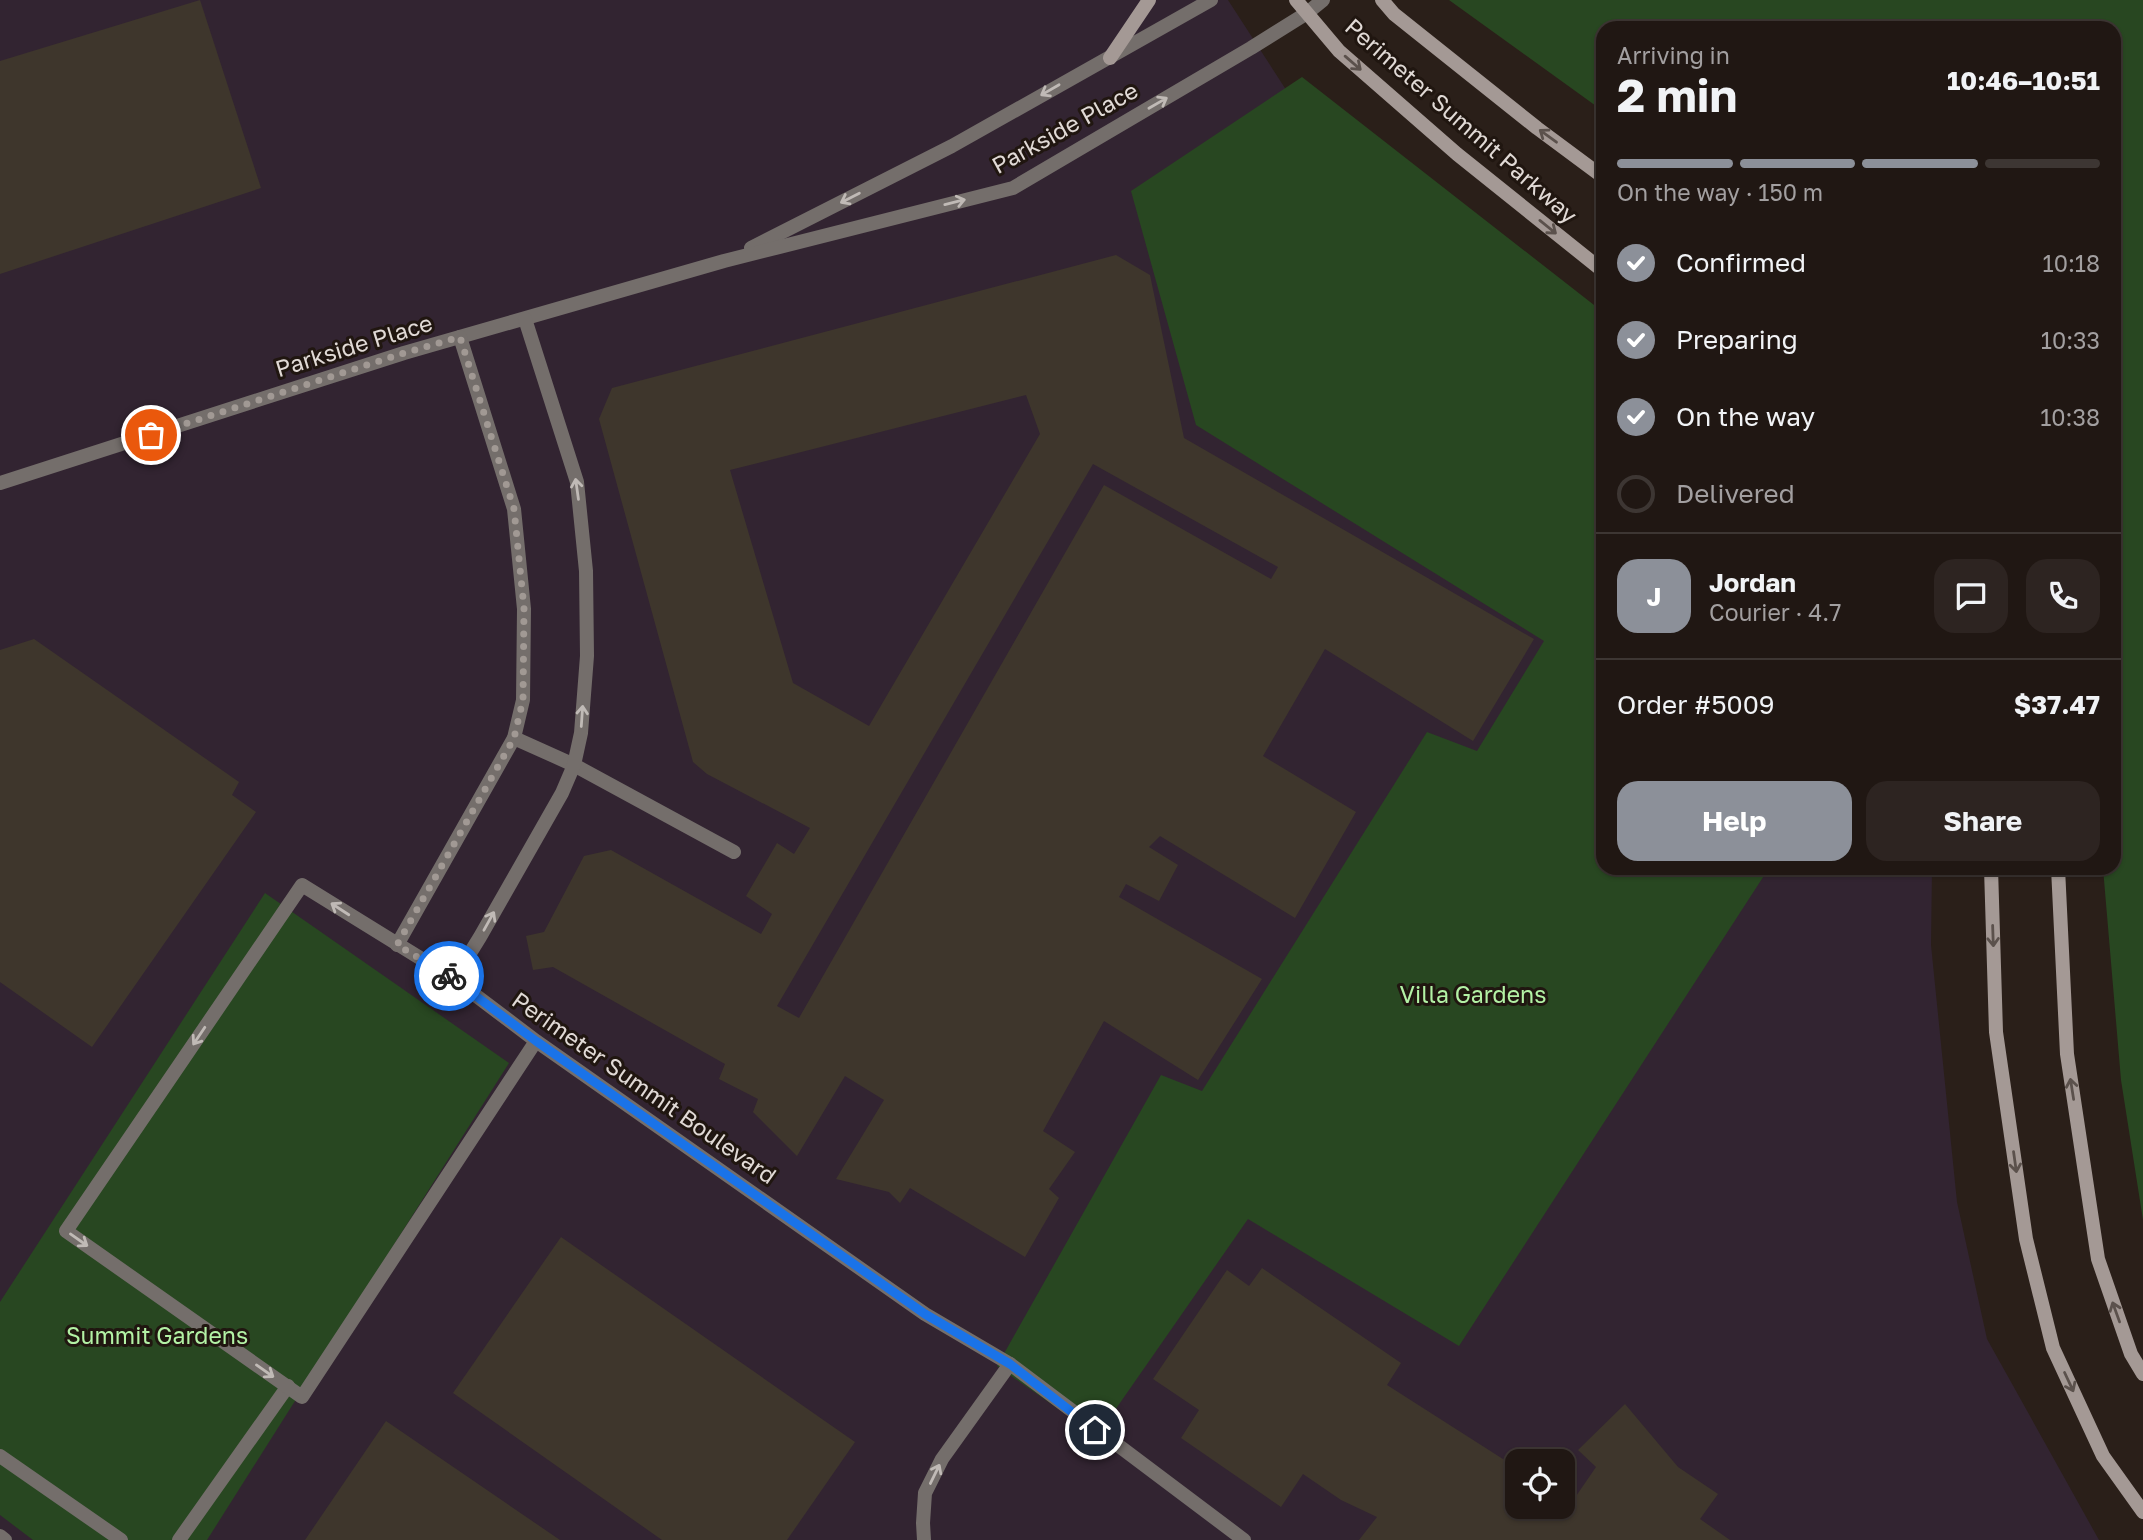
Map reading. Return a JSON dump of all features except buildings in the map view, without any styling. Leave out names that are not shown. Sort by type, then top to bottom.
[{"type":"main road","points":[[1110,58],[1149,0]]},
{"type":"main road","name":"Perimeter Summit Parkway","points":[[1296,0],[1339,51],[1447,145],[1596,265]]},
{"type":"main road","name":"Perimeter Summit Parkway","points":[[1382,0],[1394,14],[1435,47],[1596,172]]},
{"type":"main road","points":[[1991,875],[1996,1032],[2026,1239],[2053,1348],[2103,1456],[2143,1512]]},
{"type":"main road","points":[[2058,875],[2067,1055],[2098,1259],[2131,1354],[2143,1374]]},
{"type":"street","name":"Parkside Place","points":[[724,261],[952,146],[1211,0]]},
{"type":"street","name":"Parkside Place","points":[[0,483],[404,353],[724,261],[1013,188],[1251,48],[1323,0]]},
{"type":"street","points":[[454,979],[562,793],[574,765],[581,733],[587,656],[586,571],[577,482],[525,319]]},
{"type":"street","points":[[397,945],[514,738],[523,700],[524,622],[514,509],[460,337]]},
{"type":"street","points":[[514,738],[574,765],[734,852]]},
{"type":"street","name":"Perimeter Summit Boulevard","points":[[288,1387],[66,1231],[302,885],[454,979],[536,1041],[925,1314],[1010,1364],[1244,1540]]},
{"type":"street","points":[[179,1540],[288,1387],[302,1397],[536,1041]]},
{"type":"street","points":[[924,1540],[925,1493],[942,1459],[1010,1364]]},
{"type":"street","points":[[0,1456],[121,1540]]},
{"type":"street","points":[[0,1536],[5,1540]]},
{"type":"shaded area","points":[[0,0],[1228,0],[1303,116],[1596,328],[1596,875],[1932,875],[1931,945],[1957,1202],[1987,1339],[2099,1540],[0,1540]]},
{"type":"green space","points":[[1449,0],[2143,0],[2143,1220],[2121,1080],[2104,875],[2121,875],[2121,21],[1596,21],[1596,106]]},
{"type":"green space","name":"Villa Gardens","points":[[1302,77],[1596,307],[1596,875],[1764,875],[1459,1346],[1248,1219],[1097,1436],[997,1366],[1161,1075],[1202,1091],[1427,732],[1477,751],[1544,641],[1196,425],[1131,191]]},
{"type":"green space","name":"Summit Gardens","points":[[265,893],[509,1063],[207,1540],[33,1540],[0,1515],[0,1302]]},
{"type":"way so far","points":[[151,435],[460,337],[514,509],[524,608],[523,700],[514,738],[397,945],[449,976]]},
{"type":"route","points":[[449,976],[536,1041],[925,1314],[1010,1364],[1095,1430]]}]
